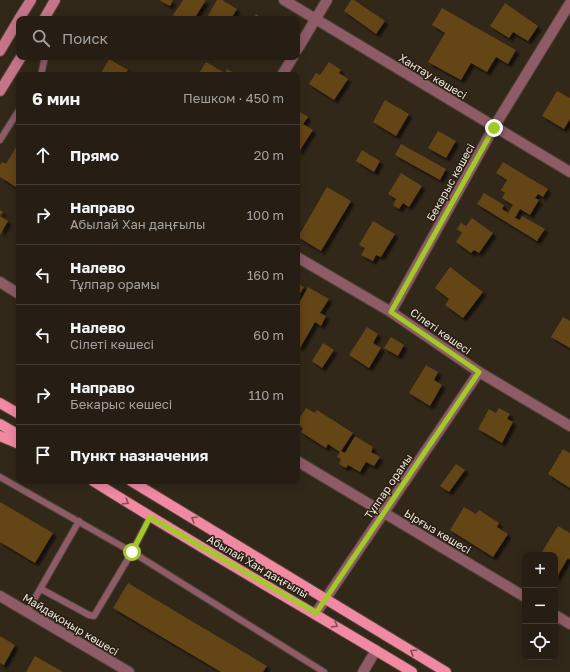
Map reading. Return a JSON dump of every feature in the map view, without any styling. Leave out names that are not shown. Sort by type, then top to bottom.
[{"type":"main road","points":[[21,16],[31,0]]},
{"type":"main road","points":[[46,16],[54,2]]},
{"type":"main road","points":[[0,51],[16,24]]},
{"type":"main road","points":[[0,91],[19,60]]},
{"type":"main road","points":[[0,403],[16,412]]},
{"type":"main road","points":[[0,424],[16,433]]},
{"type":"main road","points":[[0,436],[16,443]]},
{"type":"main road","name":"Абылай Хан даңғылы","points":[[98,484],[150,517],[316,613],[412,672]]},
{"type":"main road","name":"Абылай Хан даңғылы","points":[[136,484],[446,672]]},
{"type":"street","name":"Хантау көшесі","points":[[284,0],[494,128],[570,172]]},
{"type":"street","points":[[300,45],[327,0]]},
{"type":"street","name":"Бекарыс көшесі","points":[[391,312],[494,128],[570,3]]},
{"type":"street","points":[[284,72],[291,60]]},
{"type":"street","name":"Сілеті көшесі","points":[[300,259],[391,312],[479,372],[570,426]]},
{"type":"street","points":[[0,282],[16,292]]},
{"type":"street","name":"Тұлпар орамы","points":[[316,613],[327,599],[479,372]]},
{"type":"street","name":"Ырғыз көшесі","points":[[300,463],[522,595]]},
{"type":"street","name":"Майдақоңыр көшесі","points":[[0,596],[129,672]]},
{"type":"street","points":[[558,617],[570,624]]},
{"type":"street","points":[[362,672],[376,650]]},
{"type":"lane","points":[[52,16],[54,2]]},
{"type":"lane","points":[[42,72],[44,60]]},
{"type":"lane","points":[[0,140],[16,115]]},
{"type":"lane","points":[[0,476],[132,552],[324,672]]},
{"type":"lane","points":[[41,589],[89,615],[94,616],[132,552],[150,517]]},
{"type":"lane","points":[[27,612],[79,521]]},
{"type":"building","points":[[159,0],[173,0],[170,6]]},
{"type":"building","points":[[183,0],[206,0],[196,16],[173,15]]},
{"type":"building","points":[[217,0],[222,0],[237,9],[233,16],[208,16]]},
{"type":"building","points":[[351,0],[354,0],[385,21],[376,34],[344,11]]},
{"type":"building","points":[[505,3],[538,26],[528,41],[513,32],[509,38],[490,26]]},
{"type":"building","points":[[442,8],[516,50],[508,64],[496,57],[487,72],[471,63],[461,80],[428,62],[445,33],[432,25]]},
{"type":"building","points":[[108,60],[128,70],[127,72],[102,72]]},
{"type":"building","points":[[206,62],[223,72],[200,72]]},
{"type":"building","points":[[329,62],[341,70],[339,73],[348,79],[334,100],[309,84],[316,73],[320,75]]},
{"type":"building","points":[[557,91],[570,98],[570,119],[564,129],[542,116]]},
{"type":"building","points":[[385,100],[409,114],[396,136],[373,122]]},
{"type":"building","points":[[300,112],[308,117],[303,124],[313,130],[300,150]]},
{"type":"building","points":[[438,131],[456,141],[446,158],[428,148]]},
{"type":"building","points":[[401,144],[446,169],[440,180],[395,155]]},
{"type":"building","points":[[16,147],[16,187],[0,177],[0,165],[2,162],[6,164]]},
{"type":"building","points":[[362,150],[380,161],[374,172],[356,161]]},
{"type":"building","points":[[503,162],[548,189],[543,197],[538,194],[535,198],[539,200],[530,215],[520,209],[515,218],[520,220],[522,216],[545,229],[537,241],[477,204],[484,193],[504,205],[502,209],[508,213],[513,205],[502,198],[505,193],[501,190],[507,180],[496,173]]},
{"type":"building","points":[[401,173],[422,186],[409,207],[403,203],[399,209],[393,205],[396,199],[388,194]]},
{"type":"building","points":[[327,187],[351,201],[321,251],[300,238],[300,234]]},
{"type":"building","points":[[0,216],[8,221],[0,235]]},
{"type":"building","points":[[472,218],[493,233],[479,253],[474,250],[471,253],[456,242],[462,233],[457,229],[461,223],[466,226]]},
{"type":"building","points":[[373,221],[395,234],[381,257],[376,255],[373,261],[361,255],[365,248],[359,245]]},
{"type":"building","points":[[450,267],[483,292],[463,318],[445,305],[449,299],[435,288]]},
{"type":"building","points":[[300,285],[304,287],[300,293]]},
{"type":"building","points":[[308,287],[329,299],[320,313],[326,316],[321,326],[315,322],[300,348],[300,302]]},
{"type":"building","points":[[563,317],[570,321],[570,348],[551,337]]},
{"type":"building","points":[[367,327],[378,334],[373,343],[381,348],[369,368],[349,355]]},
{"type":"building","points":[[391,337],[404,345],[398,356],[384,348]]},
{"type":"building","points":[[323,343],[334,350],[322,368],[312,361]]},
{"type":"building","points":[[426,365],[438,372],[434,380],[442,385],[430,406],[409,393]]},
{"type":"building","points":[[306,408],[315,413],[317,410],[353,433],[341,451],[345,453],[355,436],[373,447],[371,452],[380,457],[374,466],[366,462],[360,472],[348,465],[346,468],[339,464],[341,459],[337,457],[340,452],[328,444],[326,448],[301,432],[303,428],[300,426],[300,417]]},
{"type":"building","points":[[499,408],[510,414],[507,419],[513,422],[502,443],[478,429],[489,409],[496,413]]},
{"type":"building","points":[[563,449],[570,453],[570,488],[548,474]]},
{"type":"building","points":[[456,464],[465,470],[449,492],[440,486]]},
{"type":"building","points":[[0,502],[53,533],[35,563],[0,542]]},
{"type":"building","points":[[464,507],[476,514],[479,510],[499,523],[497,527],[508,534],[493,557],[450,530]]},
{"type":"building","points":[[558,526],[570,533],[570,560],[568,558],[558,575],[558,552],[542,552]]},
{"type":"building","points":[[128,583],[267,666],[263,672],[221,672],[113,608]]},
{"type":"building","points":[[0,636],[15,645],[4,665],[0,663]]},
{"type":"building","points":[[35,656],[63,672],[26,672]]},
{"type":"route","points":[[132,552],[150,517],[316,613],[327,599],[479,372],[391,312],[494,128]]}]
